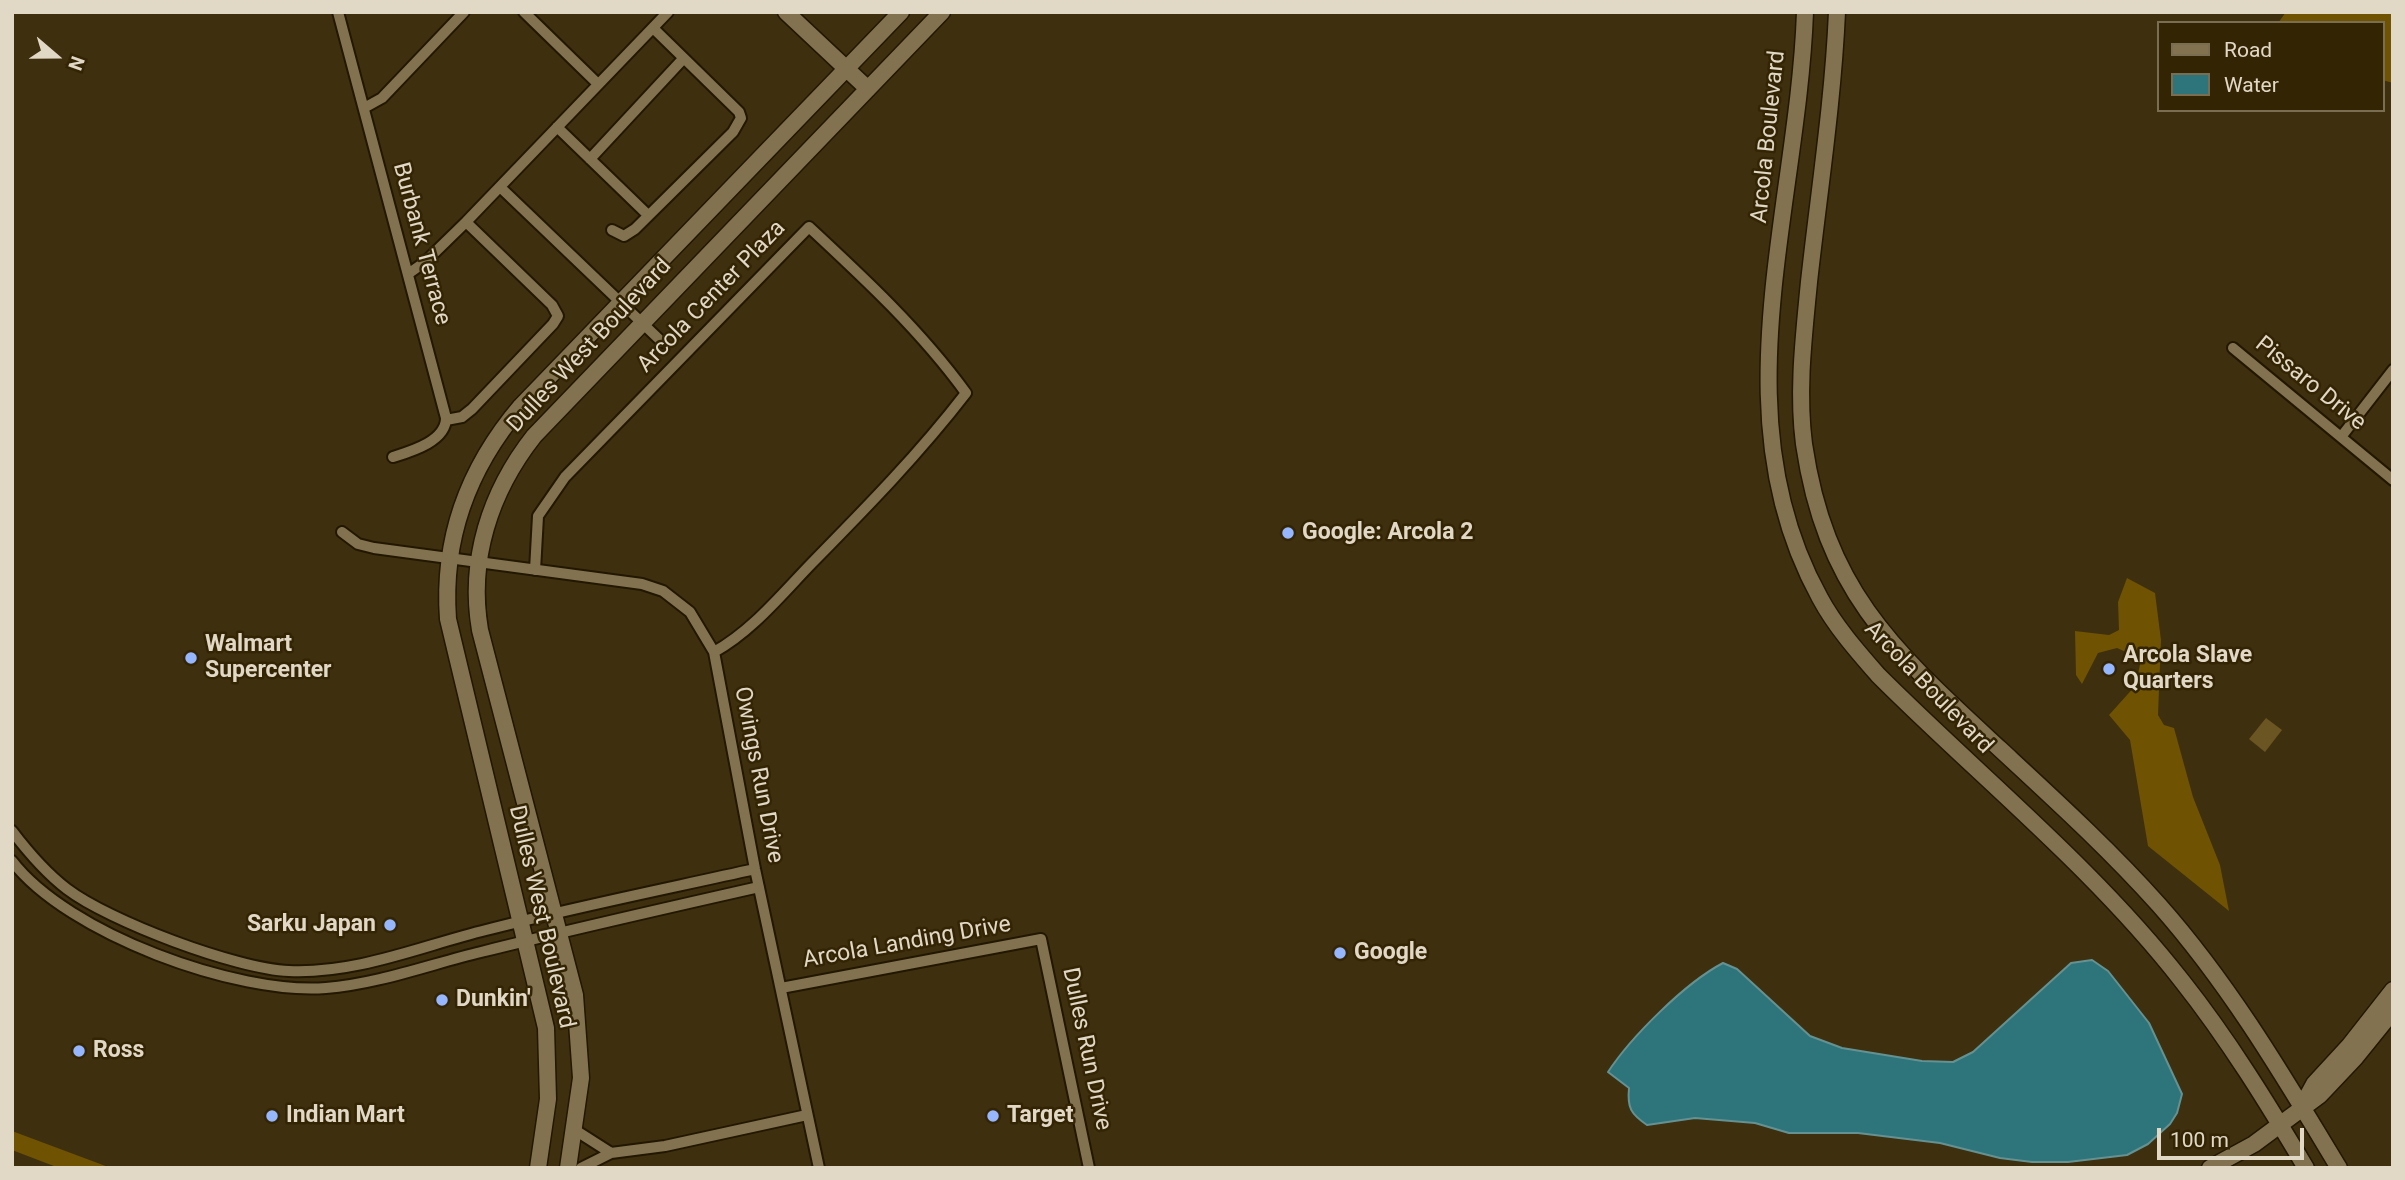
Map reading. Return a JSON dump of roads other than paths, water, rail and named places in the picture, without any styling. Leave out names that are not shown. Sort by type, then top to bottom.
[{"type":"street","name":"Burbank Terrace","points":[[338,12],[446,420]]},
{"type":"street","points":[[364,108],[382,99],[464,12]]},
{"type":"street","points":[[524,12],[598,84]]},
{"type":"street","points":[[786,12],[868,89]]},
{"type":"street","name":"Dulles West Boulevard","points":[[538,1168],[547,1117],[548,1053],[542,1005],[451,635],[447,596],[449,559],[463,500],[478,466],[501,430],[901,12]]},
{"type":"street","name":"Dulles West Boulevard","points":[[568,1168],[581,1078],[579,1021],[559,931],[480,630],[478,563],[482,539],[496,498],[520,454],[942,12]]},
{"type":"street","name":"Arcola Boulevard","points":[[1805,12],[1767,362],[1770,448],[1778,487],[1803,563],[1834,620],[1878,674],[2093,883],[2182,981],[2280,1124],[2306,1168]]},
{"type":"street","name":"Arcola Boulevard","points":[[1837,12],[1801,379],[1806,453],[1819,511],[1835,555],[1871,619],[1906,661],[2094,838],[2174,922],[2222,983],[2339,1168]]},
{"type":"street","points":[[408,274],[425,262],[466,222],[664,14]]},
{"type":"street","points":[[612,230],[619,236],[629,234],[733,132],[741,118],[739,112],[653,28]]},
{"type":"street","points":[[590,159],[683,59]]},
{"type":"street","points":[[557,127],[648,215]]},
{"type":"street","points":[[500,187],[662,342]]},
{"type":"street","points":[[393,457],[440,435],[446,420],[462,416],[472,409],[558,316],[552,304],[466,222]]},
{"type":"street","name":"Arcola Center Plaza","points":[[535,569],[538,516],[565,477],[808,227],[881,293],[937,355],[966,393],[921,451],[843,532],[738,639],[714,652]]},
{"type":"street","name":"Pissaro Drive","points":[[2233,348],[2393,480]]},
{"type":"street","points":[[2341,437],[2393,370]]},
{"type":"street","name":"Owings Run Drive","points":[[342,532],[358,544],[374,548],[633,582],[663,591],[690,612],[714,652],[755,869],[818,1168]]},
{"type":"street","points":[[12,831],[52,876],[101,910],[249,965],[288,971],[343,968],[554,914],[755,869]]},
{"type":"street","points":[[12,861],[59,905],[102,931],[208,971],[262,986],[291,989],[348,985],[559,931],[759,887]]},
{"type":"street","name":"Arcola Landing Drive","points":[[781,988],[1041,939]]},
{"type":"street","name":"Dulles Run Drive","points":[[1041,939],[1089,1168]]},
{"type":"street","points":[[2302,1106],[2314,1084],[2349,1046],[2393,990]]},
{"type":"street","points":[[2210,1168],[2254,1144],[2320,1095],[2335,1081],[2393,1011]]},
{"type":"street","points":[[580,1168],[611,1153],[665,1146],[807,1115]]},
{"type":"street","points":[[575,1130],[611,1153]]},
{"type":"water","points":[[2092,960],[2108,971],[2149,1023],[2182,1094],[2177,1113],[2170,1124],[2148,1144],[2127,1155],[2068,1162],[2032,1162],[2000,1158],[1940,1143],[1858,1133],[1789,1133],[1755,1123],[1695,1118],[1647,1125],[1631,1110],[1629,1088],[1608,1072],[1630,1043],[1660,1012],[1692,984],[1723,963],[1737,969],[1810,1036],[1842,1048],[1922,1061],[1953,1062],[1973,1052],[2071,963]]},
{"type":"place","name":"Google: Arcola 2","points":[[1288,533]]},
{"type":"place","name":"Walmart Supercenter","points":[[191,658]]},
{"type":"place","name":"Arcola Slave Quarters","points":[[2109,669]]},
{"type":"place","name":"Sarku Japan","points":[[390,925]]},
{"type":"place","name":"Google","points":[[1340,953]]},
{"type":"place","name":"Dunkin'","points":[[442,1000]]},
{"type":"place","name":"Ross","points":[[79,1051]]},
{"type":"place","name":"Indian Mart","points":[[272,1116]]},
{"type":"place","name":"Target","points":[[993,1116]]}]
